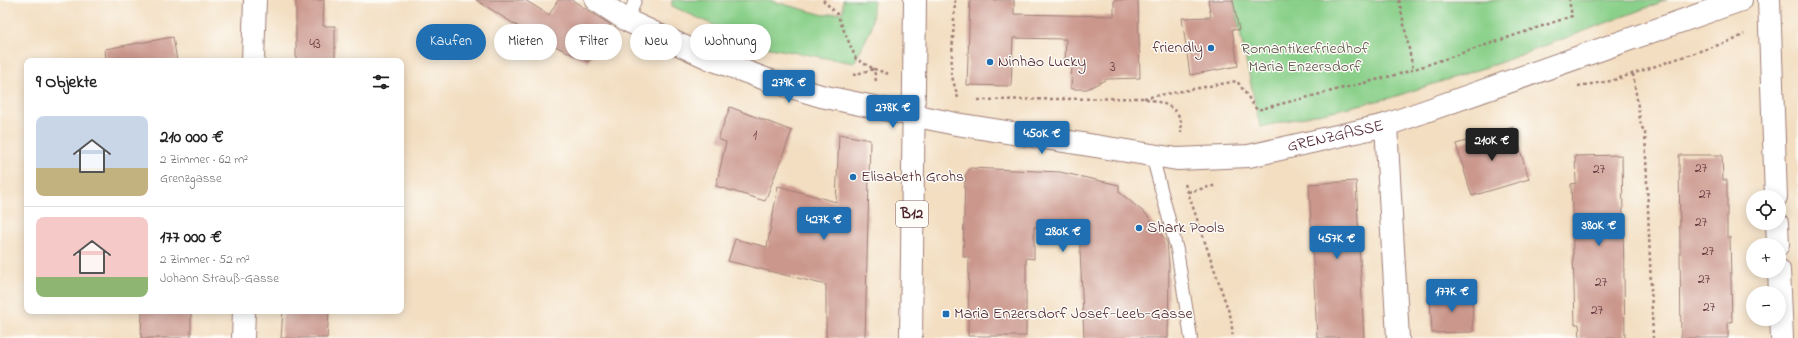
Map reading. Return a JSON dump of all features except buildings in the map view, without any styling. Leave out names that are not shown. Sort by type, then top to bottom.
[{"type":"street","points":[[253,58],[255,0]]},
{"type":"street","name":"GRENZGASSE","points":[[596,0],[628,21],[711,59],[768,80],[821,96],[964,125],[1177,158],[1249,156],[1386,125],[1741,0]]},
{"type":"street","name":"B12","points":[[911,338],[915,0]]},
{"type":"street","points":[[1769,0],[1776,190]]},
{"type":"street","points":[[1386,125],[1398,338]]},
{"type":"street","points":[[1779,278],[1782,338]]},
{"type":"street","points":[[243,338],[244,314]]},
{"type":"lane","points":[[628,21],[635,0]]},
{"type":"lane","points":[[1152,155],[1177,250],[1191,338]]},
{"type":"path","points":[[823,0],[837,14],[856,60],[874,69],[914,83]]},
{"type":"path","points":[[951,97],[959,100],[951,72],[955,0]]},
{"type":"path","points":[[1399,0],[1413,69]]},
{"type":"path","points":[[975,100],[1142,98],[1237,81],[1257,110],[1413,69],[1572,16],[1569,0]]},
{"type":"path","points":[[874,69],[880,109]]},
{"type":"path","points":[[1633,74],[1640,126],[1645,132],[1653,338]]},
{"type":"path","points":[[1142,98],[1161,101],[1176,111],[1182,125],[1177,158]]},
{"type":"path","points":[[1188,192],[1231,318],[1233,338]]},
{"type":"green space","points":[[672,0],[768,0],[824,15],[843,12],[843,0],[874,0],[871,29],[854,63],[771,48],[771,24],[711,24],[672,6]]},
{"type":"green space","name":"Romantikerfriedhof Maria Enzersdorf","points":[[1233,0],[1667,0],[1499,63],[1390,98],[1260,127]]},
{"type":"place","name":"friendly","points":[[1211,48]]},
{"type":"place","name":"Ninhao Lucky","points":[[990,62]]},
{"type":"place","name":"Elisabeth Grohs","points":[[853,177]]},
{"type":"place","name":"Shark Pools","points":[[1139,228]]},
{"type":"place","name":"Maria Enzersdorf Josef-Leeb-Gasse","points":[[946,314]]}]
